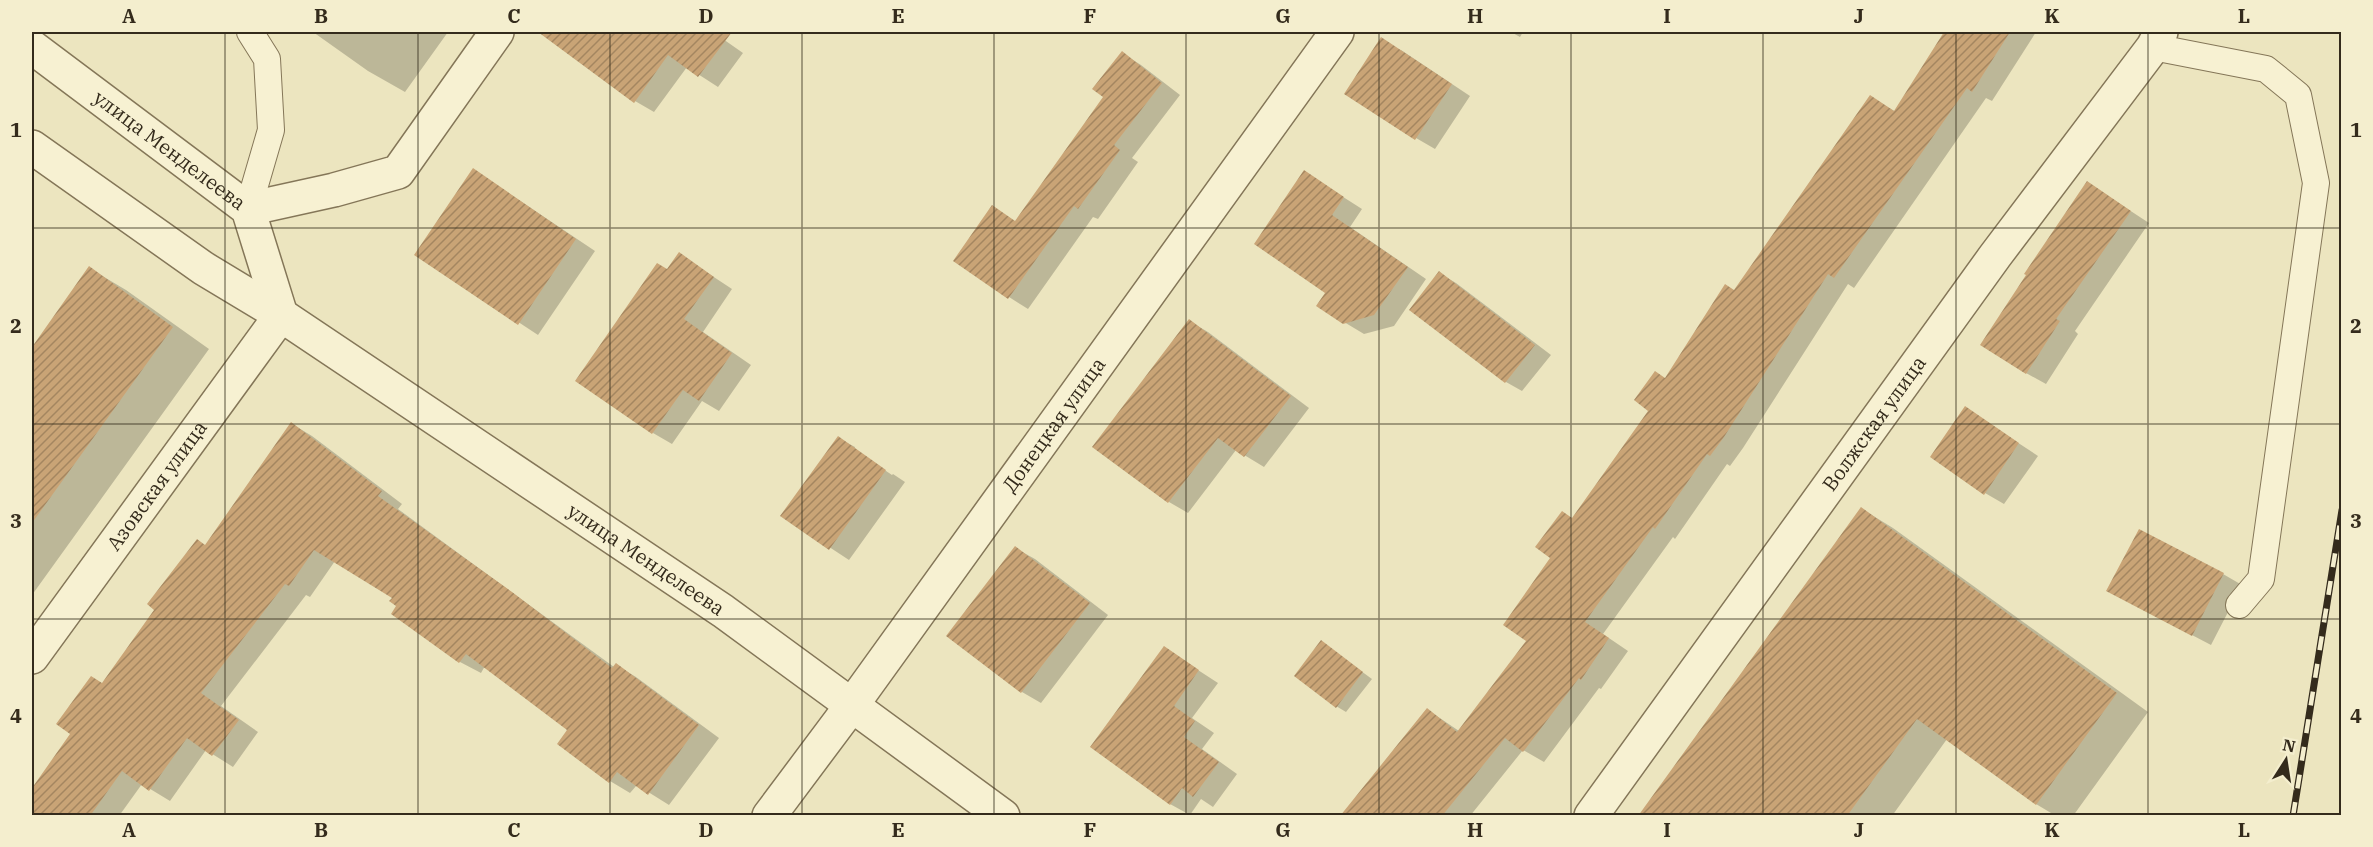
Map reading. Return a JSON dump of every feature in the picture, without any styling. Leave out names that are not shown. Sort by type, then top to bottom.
[{"type":"street","points":[[248,209],[334,190],[398,172],[497,32]]},
{"type":"street","name":"Донецкая улица","points":[[769,816],[852,705],[1336,32]]},
{"type":"street","name":"Волжская улица","points":[[1591,816],[1988,266],[2157,39]]},
{"type":"street","name":"улица Менделеева","points":[[32,47],[248,209],[280,315]]},
{"type":"street","name":"улица Менделеева","points":[[32,147],[203,268],[280,315],[723,611],[1003,816]]},
{"type":"street","name":"Азовская улица","points":[[32,657],[280,315]]},
{"type":"lane","points":[[248,209],[271,130],[267,58],[250,32]]},
{"type":"lane","points":[[2157,39],[2266,69],[2298,95],[2316,183],[2261,579],[2239,605]]},
{"type":"building","points":[[538,32],[732,32],[698,77],[668,55],[634,103]]},
{"type":"building","points":[[1944,32],[2010,32],[1972,92],[1967,88],[1834,278],[1828,274],[1724,437],[1710,456],[1707,454],[1655,529],[1653,527],[1585,622],[1609,638],[1581,680],[1579,678],[1523,752],[1505,738],[1442,816],[1340,816],[1427,708],[1457,732],[1526,641],[1503,625],[1550,558],[1535,547],[1562,511],[1572,518],[1648,411],[1634,400],[1655,371],[1665,378],[1725,284],[1734,290],[1870,95],[1894,111]]},
{"type":"building","points":[[1381,37],[1452,84],[1415,140],[1344,94]]},
{"type":"building","points":[[1122,51],[1162,83],[1114,145],[1120,150],[1078,209],[1074,206],[1008,299],[953,261],[992,205],[1015,221],[1103,97],[1092,89]]},
{"type":"building","points":[[473,168],[576,239],[518,325],[414,255]]},
{"type":"building","points":[[1304,170],[1344,197],[1332,215],[1408,267],[1374,315],[1343,324],[1316,306],[1325,293],[1254,244]]},
{"type":"building","points":[[2087,181],[2131,211],[2056,319],[2060,321],[2026,374],[1980,345],[2026,275],[2024,274]]},
{"type":"building","points":[[679,252],[714,277],[684,319],[732,353],[699,401],[683,390],[652,434],[575,381],[657,263],[667,269]]},
{"type":"building","points":[[89,266],[173,327],[32,523],[32,347]]},
{"type":"building","points":[[1439,271],[1535,345],[1505,383],[1409,310]]},
{"type":"building","points":[[1189,319],[1291,396],[1244,457],[1218,438],[1168,503],[1092,447]]},
{"type":"building","points":[[1965,406],[2019,443],[1984,495],[1930,457]]},
{"type":"building","points":[[291,422],[382,491],[378,496],[512,592],[612,668],[616,663],[699,725],[648,795],[617,772],[609,783],[557,744],[567,730],[466,654],[459,663],[391,614],[396,606],[389,601],[392,598],[314,550],[289,586],[285,584],[201,693],[239,720],[212,756],[187,738],[149,791],[122,771],[90,816],[32,816],[32,788],[70,734],[56,724],[91,676],[102,683],[154,610],[147,604],[197,539],[205,545]]},
{"type":"building","points":[[838,436],[886,470],[829,550],[780,516]]},
{"type":"building","points":[[1861,507],[2117,693],[2036,805],[1917,719],[1847,816],[1638,816]]},
{"type":"building","points":[[2139,529],[2224,573],[2192,636],[2106,591]]},
{"type":"building","points":[[1015,546],[1090,603],[1021,693],[946,636]]},
{"type":"building","points":[[1321,640],[1363,672],[1336,708],[1294,676]]},
{"type":"building","points":[[1164,646],[1199,670],[1174,706],[1195,721],[1184,737],[1219,762],[1193,797],[1182,788],[1170,805],[1090,747]]},
{"type":"railway","points":[[2293,816],[2342,510]]}]
